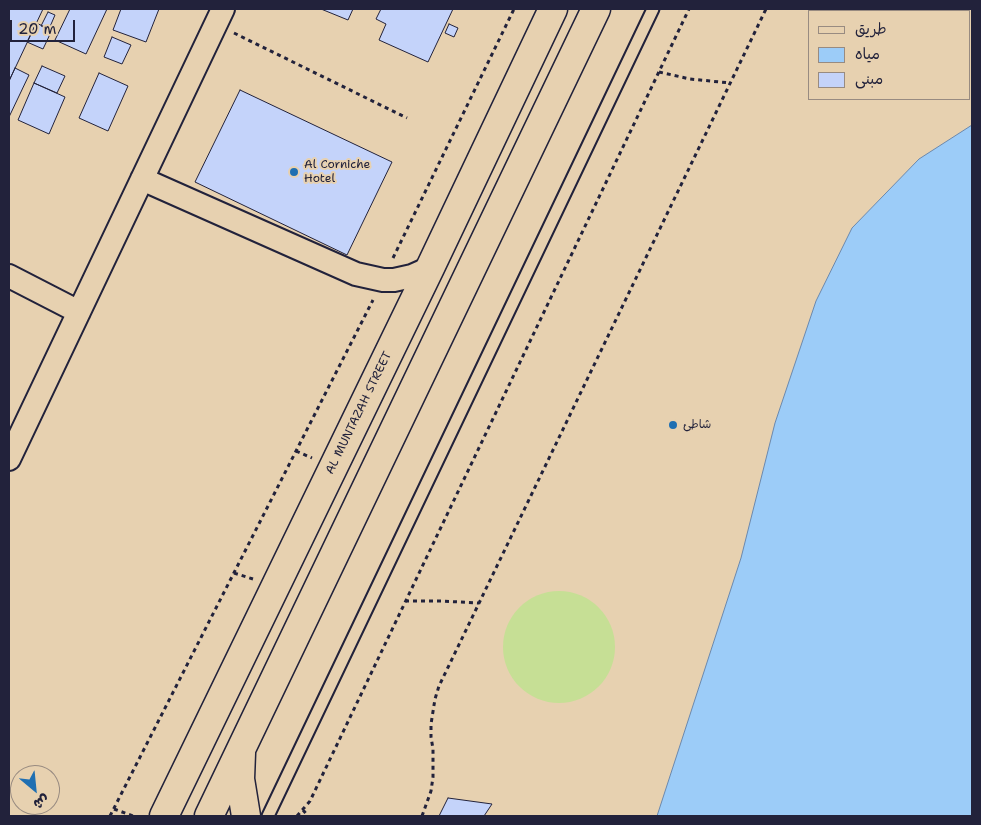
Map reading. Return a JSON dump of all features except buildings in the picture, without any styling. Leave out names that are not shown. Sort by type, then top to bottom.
[{"type":"main road","name":"AL MUNTAZAH STREET","points":[[164,816],[430,268],[553,9]]},
{"type":"main road","points":[[209,816],[596,9]]},
{"type":"main road","points":[[182,816],[204,767],[214,715]]},
{"type":"main road","points":[[242,748],[240,779],[246,816]]},
{"type":"street","points":[[9,459],[219,16]]},
{"type":"street","points":[[142,178],[356,274],[383,280],[394,280],[412,276],[430,268]]},
{"type":"street","points":[[9,276],[78,312]]},
{"type":"lane","points":[[268,816],[653,9]]},
{"type":"path","points":[[110,816],[383,280],[514,9]]},
{"type":"path","points":[[297,816],[310,801],[689,9]]},
{"type":"path","points":[[422,816],[434,777],[431,724],[434,699],[439,686],[766,9]]},
{"type":"path","points":[[219,16],[407,118]]},
{"type":"path","points":[[659,72],[690,79],[730,83]]},
{"type":"path","points":[[405,601],[480,603]]},
{"type":"path","points":[[114,809],[133,816]]},
{"type":"path","points":[[303,810],[308,816]]},
{"type":"green space","points":[[559,591],[580,595],[599,607],[611,626],[615,647],[611,668],[599,687],[580,699],[559,703],[538,699],[519,687],[507,668],[503,647],[507,626],[519,607],[538,595]]},
{"type":"water","points":[[972,125],[972,816],[657,816],[741,558],[775,423],[816,301],[852,228],[919,159]]},
{"type":"place","name":"Al Corniche Hotel","points":[[294,172]]},
{"type":"place","name":"شاطئ","points":[[673,425]]}]
